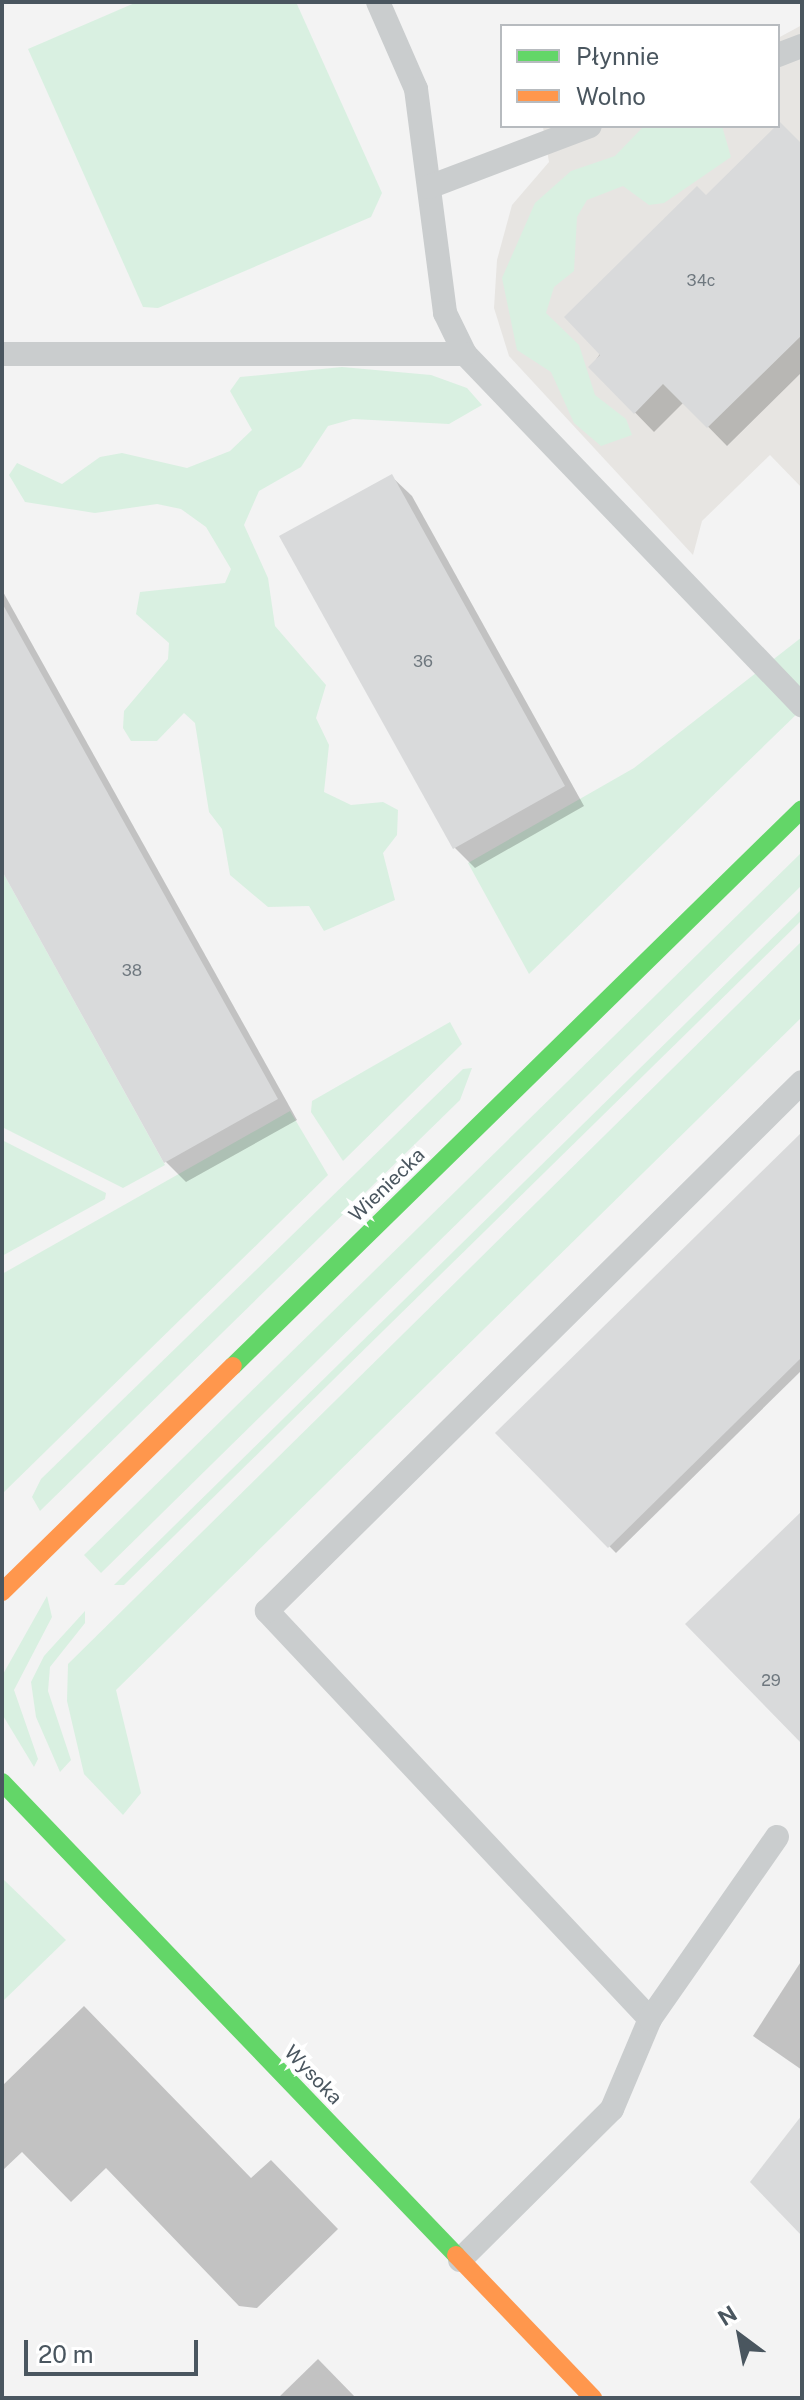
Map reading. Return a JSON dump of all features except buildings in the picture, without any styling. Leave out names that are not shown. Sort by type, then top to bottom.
[{"type":"street","name":"Wieniecka","points":[[2,1592],[802,809]]},
{"type":"street","name":"Wysoka","points":[[2,1782],[593,2398]]},
{"type":"lane","points":[[378,2],[416,89],[445,313],[465,354],[802,705]]},
{"type":"lane","points":[[780,54],[802,46]]},
{"type":"lane","points":[[429,187],[585,128]]},
{"type":"lane","points":[[2,354],[465,354]]},
{"type":"lane","points":[[650,2019],[267,1611],[802,1082]]},
{"type":"lane","points":[[460,2260],[612,2109],[650,2019],[777,1837]]},
{"type":"shaded area","points":[[802,25],[802,488],[770,455],[702,521],[693,555],[509,356],[494,308],[497,260],[512,205],[549,162],[543,128],[780,128],[780,37]]},
{"type":"green space","points":[[137,2],[296,2],[382,193],[371,217],[158,308],[143,307],[28,49]]},
{"type":"green space","points":[[642,128],[723,128],[731,157],[664,203],[649,205],[623,186],[587,200],[577,217],[574,271],[554,287],[546,313],[579,345],[595,395],[626,419],[632,435],[601,446],[574,423],[551,372],[517,350],[502,278],[535,203],[571,171],[615,156]]},
{"type":"green space","points":[[342,367],[431,375],[467,388],[482,405],[449,424],[353,419],[328,426],[301,467],[259,491],[244,525],[268,578],[275,626],[326,685],[316,718],[329,745],[324,792],[351,805],[383,802],[398,810],[397,835],[383,853],[395,900],[324,931],[309,906],[268,907],[230,875],[222,829],[209,812],[195,723],[184,713],[157,741],[131,741],[123,728],[124,711],[168,659],[169,643],[136,614],[140,592],[225,583],[231,569],[206,527],[181,509],[157,504],[95,513],[25,502],[9,475],[17,463],[62,484],[100,457],[122,453],[187,468],[230,451],[252,430],[230,391],[240,377]]},
{"type":"green space","points":[[802,637],[802,709],[529,974],[468,863],[634,768]]},
{"type":"green space","points":[[802,852],[802,885],[101,1573],[84,1555]]},
{"type":"green space","points":[[2,871],[165,1165],[123,1188],[2,1127]]},
{"type":"green space","points":[[802,909],[802,920],[124,1585],[114,1585]]},
{"type":"green space","points":[[802,941],[802,1017],[116,1690],[141,1793],[123,1815],[84,1774],[67,1701],[68,1664]]},
{"type":"green space","points":[[450,1022],[462,1044],[343,1161],[311,1112],[312,1101]]},
{"type":"green space","points":[[472,1068],[460,1100],[40,1511],[32,1497],[41,1479],[463,1069]]},
{"type":"green space","points":[[290,1111],[328,1175],[2,1494],[2,1274]]},
{"type":"green space","points":[[2,1140],[106,1193],[105,1199],[2,1256]]},
{"type":"green space","points":[[47,1596],[52,1617],[14,1690],[38,1759],[34,1767],[2,1714],[2,1676]]},
{"type":"green space","points":[[85,1611],[85,1623],[50,1667],[48,1691],[71,1760],[60,1772],[36,1717],[31,1682],[44,1656]]},
{"type":"green space","points":[[2,1878],[66,1940],[2,2002]]},
{"type":"traffic: fast","points":[[233,1366],[802,809]]},
{"type":"traffic: fast","points":[[2,1782],[456,2255]]},
{"type":"traffic: slow","points":[[2,1592],[233,1366]]},
{"type":"traffic: slow","points":[[456,2255],[593,2398]]}]
